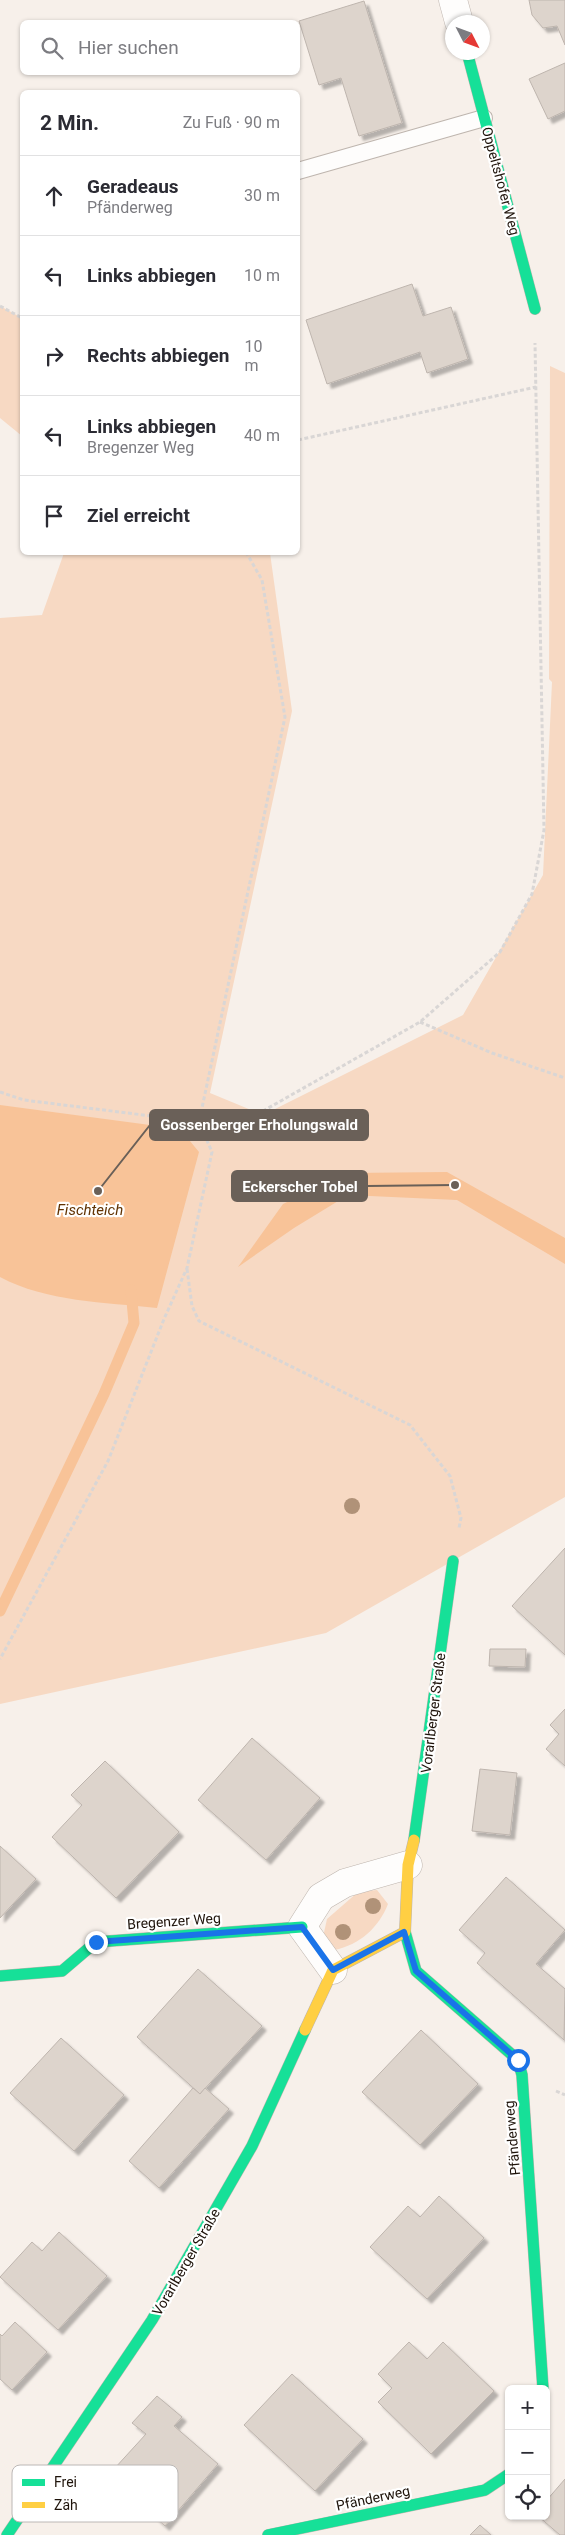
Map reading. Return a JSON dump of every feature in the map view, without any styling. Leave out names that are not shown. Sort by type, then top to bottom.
[{"type":"street","points":[[453,0],[457,15]]},
{"type":"street","name":"Oppeltshofer Weg","points":[[468,60],[535,309]]},
{"type":"street","name":"Vorarlberger Straße","points":[[404,1932],[408,1865],[418,1826],[453,1561]]},
{"type":"street","points":[[404,1932],[333,1970],[302,1927],[321,1897],[345,1883],[408,1865]]},
{"type":"street","name":"Bregenzer Weg","points":[[0,1976],[62,1970],[96,1942],[302,1927]]},
{"type":"street","name":"Pfänderweg","points":[[404,1932],[416,1971],[518,2060],[522,2076],[530,2180],[543,2385]]},
{"type":"street","name":"Vorarlberger Straße","points":[[54,2465],[167,2296],[252,2146],[333,1970]]},
{"type":"street","name":"Pfänderweg","points":[[268,2535],[485,2490],[508,2475]]},
{"type":"street","name":"Vorarlberger Straße","points":[[7,2535],[16,2522]]},
{"type":"lane","points":[[300,170],[484,118]]},
{"type":"path","points":[[0,306],[20,317]]},
{"type":"path","points":[[0,1092],[24,1100],[199,1122],[263,1111],[420,1022],[500,952],[532,894],[544,830],[535,309]]},
{"type":"path","points":[[300,440],[536,387]]},
{"type":"path","points":[[0,1659],[108,1461],[164,1319],[187,1268],[212,1152],[199,1122],[285,716],[262,580],[248,555]]},
{"type":"path","points":[[420,1022],[492,1053],[565,1078]]},
{"type":"path","points":[[187,1268],[192,1306],[199,1321],[410,1425],[450,1476],[461,1518],[453,1561]]},
{"type":"shaded area","points":[[0,306],[20,317],[20,434],[0,418]]},
{"type":"shaded area","points":[[550,366],[565,373],[565,1497],[326,1633],[0,1704],[0,618],[42,615],[63,555],[270,555],[292,711],[210,1093],[263,1115],[463,1015],[543,875],[552,682],[549,679]]},
{"type":"shaded area","points":[[377,1890],[388,1904],[374,1927],[352,1944],[334,1950],[323,1937],[327,1919],[358,1892]]},
{"type":"water","name":"Fischteich","points":[[0,1105],[180,1129],[199,1152],[157,1308],[76,1300],[37,1292],[0,1277]]},
{"type":"water","points":[[447,1172],[565,1238],[565,1264],[457,1200],[348,1195],[294,1228],[238,1267],[283,1204],[347,1173]]},
{"type":"building","points":[[529,0],[565,0],[565,45],[557,26],[543,28],[532,15]]},
{"type":"building","points":[[364,1],[402,123],[359,136],[341,78],[319,85],[300,21]]},
{"type":"building","points":[[565,63],[565,111],[548,119],[529,79]]},
{"type":"building","points":[[412,284],[423,316],[451,307],[468,359],[427,373],[420,352],[327,384],[306,320]]},
{"type":"building","points":[[565,1548],[565,1655],[512,1606]]},
{"type":"building","points":[[490,1649],[526,1649],[525,1667],[489,1666]]},
{"type":"building","points":[[565,1709],[565,1766],[546,1749],[559,1734],[550,1725]]},
{"type":"building","points":[[252,1738],[320,1798],[266,1860],[198,1800]]},
{"type":"building","points":[[105,1761],[179,1832],[116,1898],[52,1837],[82,1805],[71,1795]]},
{"type":"building","points":[[480,1769],[517,1773],[510,1835],[472,1831]]},
{"type":"building","points":[[0,1846],[36,1879],[0,1918]]},
{"type":"building","points":[[506,1877],[565,1930],[536,1964],[565,1989],[564,2040],[477,1963],[485,1953],[459,1930]]},
{"type":"building","points":[[198,1969],[262,2026],[200,2094],[137,2037]]},
{"type":"building","points":[[421,2030],[478,2084],[420,2145],[362,2092]]},
{"type":"building","points":[[61,2038],[124,2095],[74,2151],[10,2093]]},
{"type":"building","points":[[193,2088],[200,2094],[205,2088],[229,2109],[159,2188],[129,2161]]},
{"type":"building","points":[[439,2196],[484,2238],[427,2299],[370,2247],[408,2206],[420,2217]]},
{"type":"building","points":[[59,2232],[107,2276],[58,2330],[0,2277],[32,2242],[42,2251]]},
{"type":"building","points":[[15,2322],[47,2352],[12,2390],[0,2379],[0,2334],[2,2336]]},
{"type":"building","points":[[409,2342],[427,2359],[443,2342],[494,2391],[431,2454],[378,2402],[392,2388],[378,2374]]},
{"type":"building","points":[[292,2374],[363,2439],[315,2491],[244,2425]]},
{"type":"building","points":[[157,2396],[182,2417],[174,2426],[218,2464],[178,2511],[178,2465],[118,2465],[146,2434],[132,2423]]},
{"type":"building","points":[[565,2479],[565,2535],[560,2535],[543,2520],[550,2520],[550,2496]]},
{"type":"building","points":[[161,2522],[168,2522],[165,2526]]},
{"type":"building","points":[[480,2525],[491,2535],[470,2535]]},
{"type":"waterway","points":[[0,1611],[104,1394],[134,1323],[131,1290]]},
{"type":"traffic: fast","points":[[469,60],[535,309]]},
{"type":"traffic: fast","points":[[414,1840],[453,1561]]},
{"type":"traffic: fast","points":[[0,1976],[62,1971],[96,1942],[302,1927]]},
{"type":"traffic: fast","points":[[405,1932],[416,1971],[518,2060],[522,2075],[543,2385]]},
{"type":"traffic: fast","points":[[54,2465],[152,2320],[252,2146],[305,2030]]},
{"type":"traffic: fast","points":[[268,2535],[485,2490],[508,2475]]},
{"type":"traffic: fast","points":[[7,2535],[16,2522]]},
{"type":"traffic: slow","points":[[305,2030],[333,1970],[405,1932],[408,1865],[414,1840]]},
{"type":"place","name":"Eckerscher Tobel","points":[[455,1185]]},
{"type":"place","name":"Gossenberger Erholungswald","points":[[98,1191]]},
{"type":"route","points":[[96,1942],[302,1927],[333,1970],[404,1932],[416,1971],[518,2060]]}]
